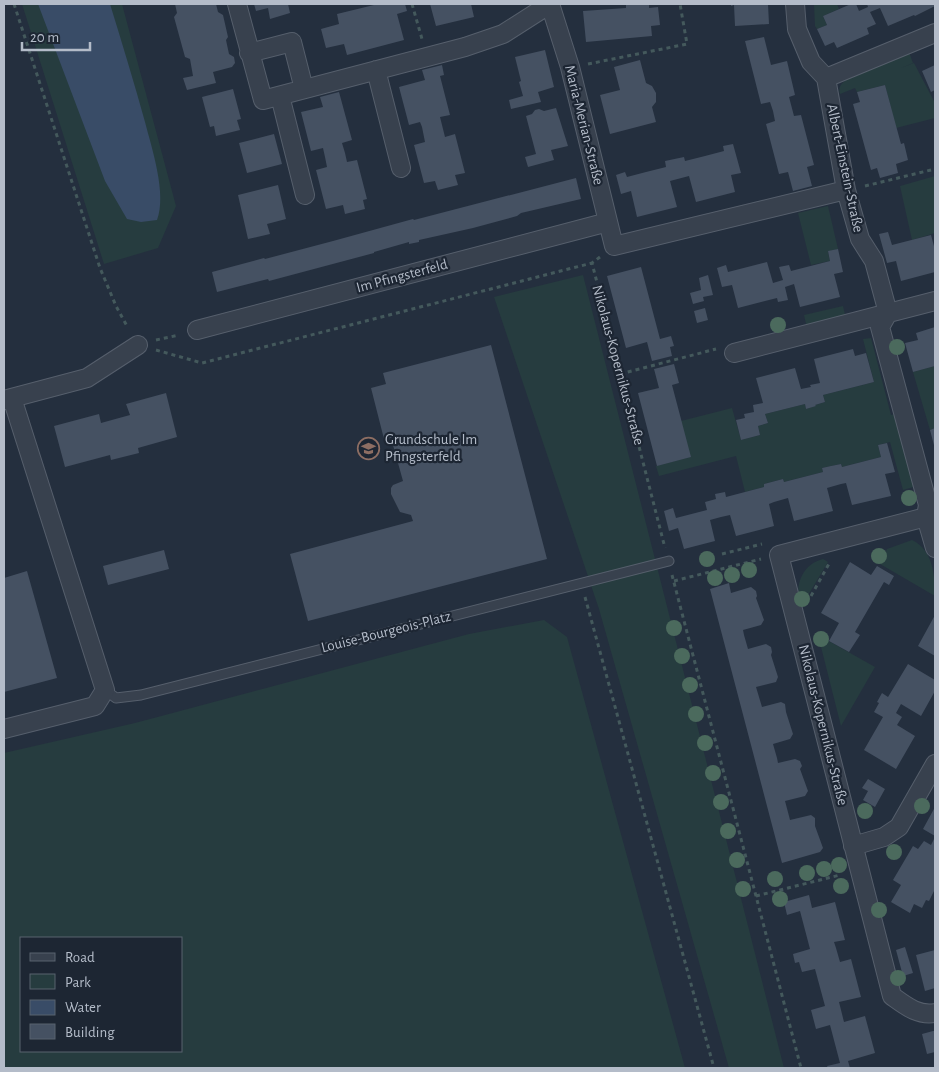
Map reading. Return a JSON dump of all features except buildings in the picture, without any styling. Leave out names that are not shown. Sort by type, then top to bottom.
[{"type":"street","points":[[237,4],[263,100],[465,47],[503,34],[550,4]]},
{"type":"street","name":"Maria-Merian-Straße","points":[[550,4],[570,68],[614,246]]},
{"type":"street","points":[[796,4],[797,29],[811,62],[826,78],[935,33]]},
{"type":"street","points":[[249,53],[292,42],[304,89]]},
{"type":"street","points":[[376,70],[401,168]]},
{"type":"street","name":"Albert-Einstein-Straße","points":[[826,78],[846,190],[860,239],[874,261],[888,313],[880,327],[930,509],[935,548]]},
{"type":"street","points":[[280,96],[305,195]]},
{"type":"street","points":[[614,246],[846,190]]},
{"type":"street","name":"Im Pfingsterfeld","points":[[197,330],[608,222]]},
{"type":"street","points":[[734,353],[935,301]]},
{"type":"street","points":[[4,729],[95,706],[105,690],[8,399],[87,378],[138,345]]},
{"type":"street","points":[[779,555],[845,538],[930,509]]},
{"type":"street","name":"Nikolaus-Kopernikus-Straße","points":[[779,555],[892,996],[910,1008],[926,1015],[935,1013]]},
{"type":"street","points":[[853,846],[884,837],[899,827],[935,764]]},
{"type":"lane","name":"Louise-Bourgeois-Platz","points":[[105,690],[116,698],[141,695],[669,561]]},
{"type":"path","points":[[14,4],[100,268],[116,306],[138,345],[202,363],[592,263]]},
{"type":"path","points":[[412,4],[426,56]]},
{"type":"path","points":[[570,68],[687,44],[680,4]]},
{"type":"path","points":[[846,190],[935,169]]},
{"type":"path","name":"Nikolaus-Kopernikus-Straße","points":[[614,246],[592,263],[801,1068]]},
{"type":"path","points":[[138,345],[197,330]]},
{"type":"path","points":[[620,374],[716,349],[734,353]]},
{"type":"path","points":[[796,622],[845,538]]},
{"type":"path","points":[[674,581],[779,555]]},
{"type":"path","points":[[582,584],[714,1068]]},
{"type":"path","points":[[756,896],[860,870]]},
{"type":"green space","points":[[22,4],[122,4],[176,206],[158,248],[104,264]]},
{"type":"green space","points":[[814,4],[837,4],[839,9],[823,16],[827,25],[817,29],[815,26]]},
{"type":"green space","points":[[909,52],[913,63],[901,68],[914,63],[935,103],[935,118],[896,128],[885,85],[857,92],[855,88],[840,94],[840,86],[847,79]]},
{"type":"green space","points":[[935,176],[935,233],[912,240],[900,186]]},
{"type":"green space","points":[[828,206],[838,249],[828,252],[830,261],[811,265],[798,213]]},
{"type":"green space","points":[[583,275],[784,1068],[729,1068],[599,609],[494,297]]},
{"type":"green space","points":[[843,306],[846,319],[807,328],[804,315]]},
{"type":"green space","points":[[871,338],[891,415],[898,413],[917,486],[903,490],[890,442],[878,445],[881,457],[842,467],[841,464],[822,468],[823,472],[784,482],[783,479],[745,492],[736,456],[659,476],[656,466],[690,457],[681,421],[732,408],[741,440],[760,435],[758,426],[768,423],[765,414],[805,404],[806,409],[825,402],[823,395],[874,382],[863,339]]},
{"type":"green space","points":[[935,366],[935,428],[930,430],[913,372]]},
{"type":"green space","points":[[912,540],[919,544],[929,557],[933,572],[935,596],[880,564],[887,549]]},
{"type":"green space","points":[[823,559],[828,562],[804,602],[798,599],[800,579],[806,569],[816,561]]},
{"type":"green space","points":[[544,620],[567,637],[685,1068],[4,1068],[4,753],[135,723],[469,634]]},
{"type":"green space","points":[[818,635],[875,667],[841,726]]},
{"type":"water","points":[[38,4],[110,4],[155,158],[160,198],[157,220],[141,222],[127,219],[105,181]]},
{"type":"place","name":"Grundschule Im Pfingsterfeld","points":[[369,448]]}]
